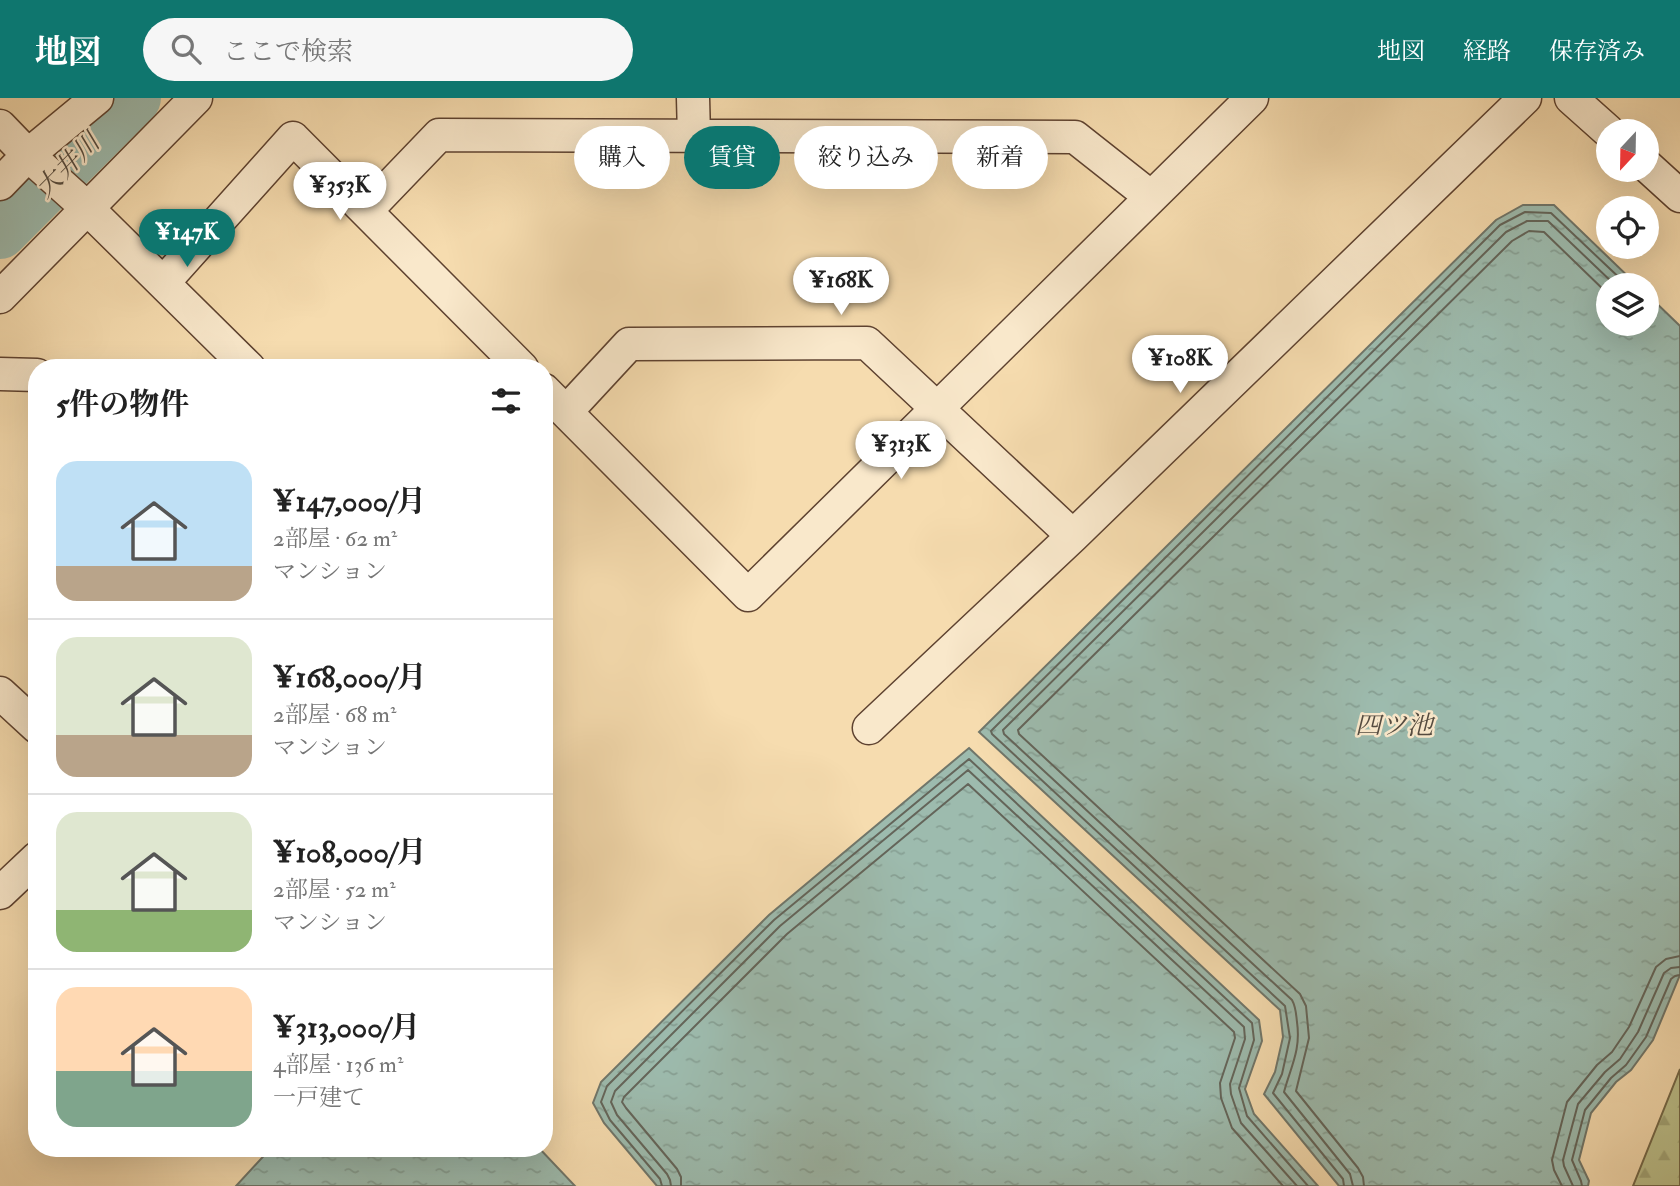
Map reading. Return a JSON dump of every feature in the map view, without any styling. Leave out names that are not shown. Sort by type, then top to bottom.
[{"type":"street","points":[[0,184],[28,155],[97,98]]},
{"type":"street","points":[[0,297],[196,98]]},
{"type":"street","points":[[693,98],[694,126]]},
{"type":"street","points":[[553,399],[748,595],[1252,98]]},
{"type":"street","points":[[869,728],[1073,536],[1525,98]]},
{"type":"street","points":[[1571,98],[1596,120]]},
{"type":"street","points":[[0,126],[28,155],[88,208],[240,359]]},
{"type":"street","points":[[366,211],[439,135],[684,135]]},
{"type":"street","points":[[780,135],[1075,136],[1151,197]]},
{"type":"street","points":[[163,283],[293,138],[513,359]]},
{"type":"street","points":[[1659,177],[1680,196]]},
{"type":"street","points":[[566,412],[629,344],[867,343],[1073,536]]},
{"type":"street","points":[[0,374],[28,374]]},
{"type":"street","points":[[0,693],[28,719]]},
{"type":"street","points":[[4,882],[28,865]]},
{"type":"green space","points":[[1680,1069],[1680,1186],[1633,1186]]},
{"type":"water","name":"四ツ池","points":[[1523,205],[1554,205],[1596,245],[1596,259],[1610,259],[1625,273],[1596,273],[1596,336],[1659,336],[1659,306],[1680,326],[1680,975],[1653,1040],[1631,1070],[1616,1082],[1591,1113],[1579,1160],[1589,1181],[1588,1186],[1339,1186],[1264,1094],[1275,1072],[1283,1037],[1280,1010],[979,732],[1496,220]]},
{"type":"water","points":[[969,748],[1259,1020],[1262,1041],[1245,1089],[1254,1114],[1318,1186],[657,1186],[604,1123],[593,1103],[601,1082],[769,915]]},
{"type":"water","points":[[263,1157],[548,1157],[575,1186],[236,1186]]},
{"type":"waterway","name":"大井川","points":[[0,232],[134,98]]}]
